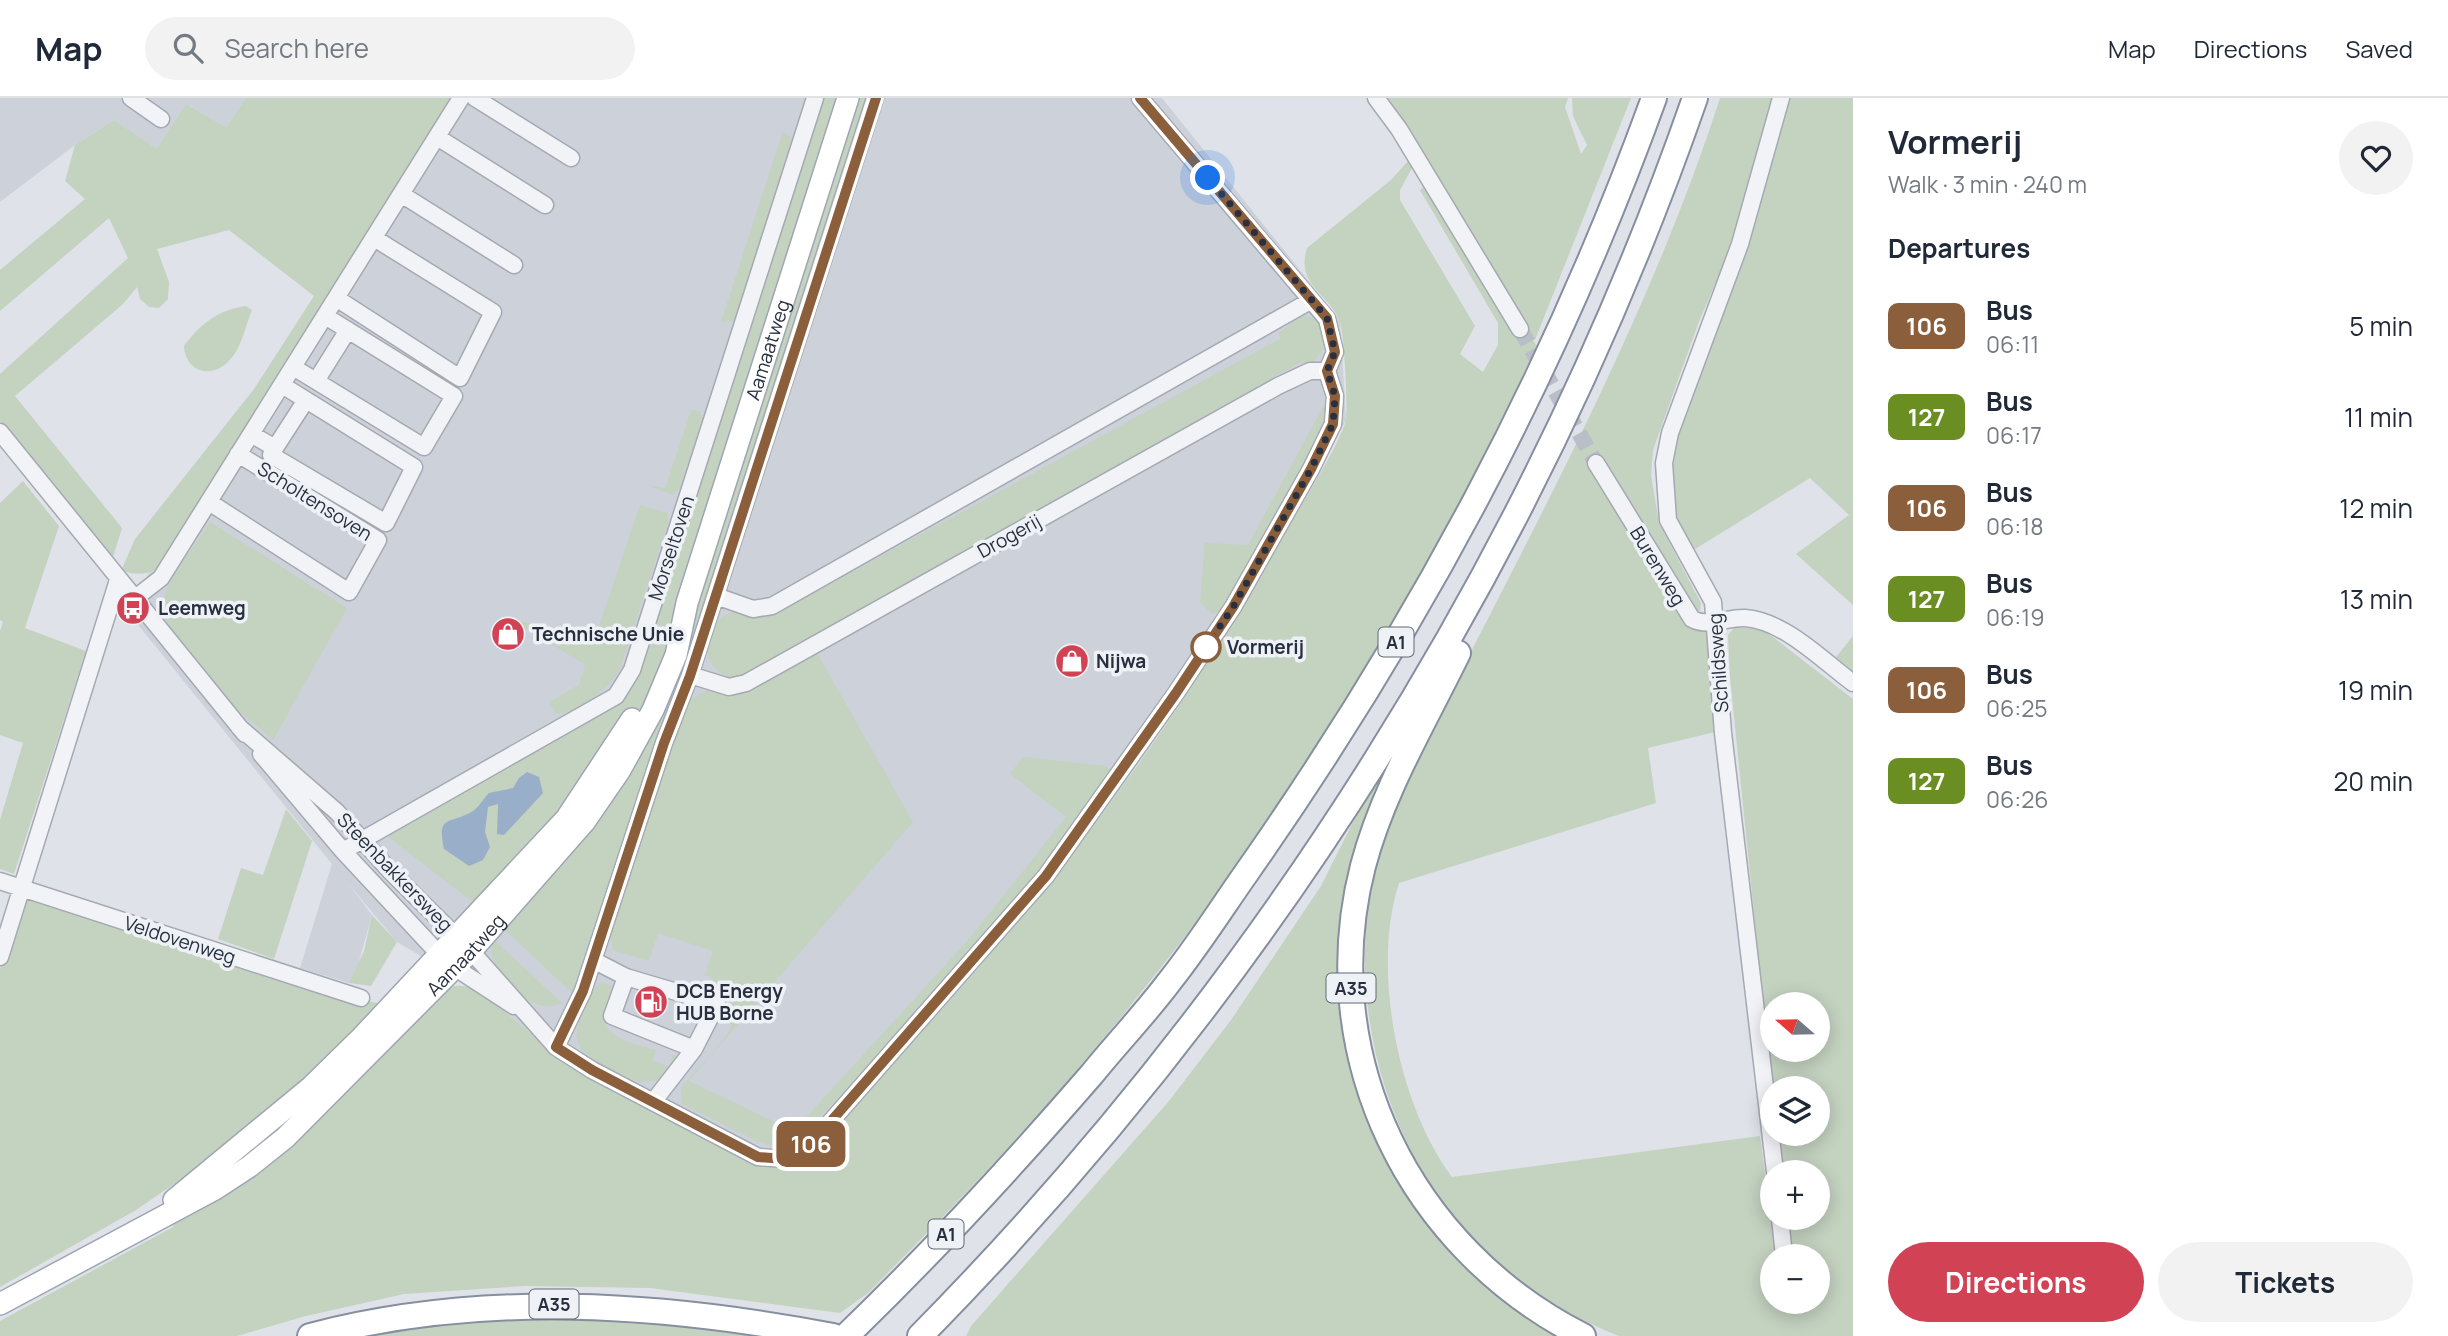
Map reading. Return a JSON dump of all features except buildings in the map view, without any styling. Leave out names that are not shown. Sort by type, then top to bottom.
[{"type":"highway","name":"A1","points":[[846,1336],[895,1289],[1044,1130],[1169,983],[1309,783],[1444,563],[1527,402],[1629,166],[1654,98]]},
{"type":"highway","name":"A1","points":[[920,1336],[1086,1153],[1206,1007],[1371,769],[1485,576],[1555,436],[1661,193],[1695,98]]},
{"type":"highway","name":"A35","points":[[1485,576],[1458,653],[1392,783],[1369,845],[1352,927],[1353,1008],[1370,1092],[1397,1156],[1427,1204],[1473,1258],[1503,1287],[1583,1336]]},
{"type":"highway","name":"A35","points":[[310,1336],[376,1320],[428,1312],[548,1304],[627,1308],[799,1329],[833,1336]]},
{"type":"main road","name":"Aamaatweg","points":[[0,1304],[144,1225],[311,1087],[446,960],[471,951],[586,821],[620,770],[653,710],[676,655],[687,603],[848,98]]},
{"type":"main road","name":"Aamaatweg","points":[[446,960],[456,935],[566,819],[608,760],[644,699],[687,603]]},
{"type":"street","points":[[131,98],[161,119]]},
{"type":"street","name":"Scholtensoven","points":[[134,599],[161,578],[461,98]]},
{"type":"street","points":[[475,98],[571,158]]},
{"type":"street","name":"Morseltoven","points":[[343,850],[616,696],[624,687],[632,670],[815,98]]},
{"type":"street","points":[[556,1047],[583,991],[690,676],[876,98]]},
{"type":"street","points":[[522,1011],[556,1047],[758,1157],[785,1159],[804,1152],[1046,876],[1176,693],[1233,607],[1311,469],[1333,424],[1335,396],[1327,371],[1335,352],[1327,318],[1140,98]]},
{"type":"street","points":[[1376,98],[1405,139],[1520,329]]},
{"type":"street","name":"Schildsweg","points":[[1774,1160],[1723,733],[1713,602],[1704,581],[1668,520],[1664,463],[1670,433],[1740,244],[1781,98]]},
{"type":"street","points":[[436,137],[545,205]]},
{"type":"street","points":[[401,194],[514,265]]},
{"type":"street","points":[[336,298],[460,378],[493,312],[374,238]]},
{"type":"street","points":[[716,596],[753,609],[772,606],[1310,301]]},
{"type":"street","points":[[293,367],[424,447],[454,396],[325,316]]},
{"type":"street","points":[[316,381],[348,330]]},
{"type":"street","name":"Drogerij","points":[[690,676],[729,687],[746,683],[1278,386],[1310,371],[1327,371]]},
{"type":"street","name":"Scholtensoven","points":[[282,385],[414,467],[386,523],[271,455],[306,400]]},
{"type":"street","name":"Steenbakkersweg","points":[[0,432],[118,580],[343,850],[446,960],[522,1011]]},
{"type":"street","name":"Scholtensoven","points":[[251,434],[275,447]]},
{"type":"street","name":"Scholtensoven","points":[[209,502],[349,592],[378,540],[239,454]]},
{"type":"street","name":"Burenweg","points":[[1597,463],[1687,614],[1699,623],[1744,618],[1772,625],[1853,683]]},
{"type":"street","points":[[0,957],[118,580]]},
{"type":"street","name":"Steenbakkersweg","points":[[239,727],[311,786],[456,935],[522,1011]]},
{"type":"street","name":"Veldovenweg","points":[[0,881],[361,998]]},
{"type":"street","points":[[593,960],[626,976],[717,1004],[694,1049],[653,1102]]},
{"type":"street","points":[[626,976],[612,1016],[694,1049]]},
{"type":"shaded area","points":[[0,98],[246,98],[226,127],[186,104],[158,150],[114,120],[75,145],[0,202]]},
{"type":"shaded area","points":[[444,98],[1162,98],[1340,320],[1346,420],[1277,548],[1210,660],[1114,798],[1019,921],[905,1053],[793,1165],[781,1166],[688,1126],[572,1067],[477,989],[397,942],[347,882],[372,915],[356,972],[349,983],[300,968],[332,864],[126,610]]},
{"type":"green space","points":[[246,98],[452,98],[163,564],[143,574],[121,571],[135,539],[254,389],[314,296],[229,230],[157,249],[169,282],[168,299],[159,308],[149,307],[140,299],[137,287],[123,304],[15,396],[122,528],[112,560],[0,421],[0,374],[128,258],[109,218],[0,311],[0,270],[85,199],[65,181],[75,145],[114,120],[157,149],[186,104],[226,127]]},
{"type":"green space","points":[[823,98],[869,98],[671,709],[654,746],[572,993],[487,913],[383,833],[617,703],[631,690]]},
{"type":"green space","points":[[1381,98],[1568,98],[1565,107],[1581,154],[1587,145],[1573,116],[1572,98],[1631,98],[1535,340],[1530,335],[1536,345],[1486,453],[1431,559],[1372,663],[1308,764],[1240,863],[1168,959],[1092,1052],[996,1160],[868,1293],[840,1313],[650,1288],[525,1286],[404,1294],[306,1316],[237,1336],[0,1336],[0,1321],[173,1227],[187,1175],[136,1210],[0,1287],[0,969],[23,896],[249,969],[418,1014],[438,994],[450,987],[466,986],[477,989],[572,1067],[781,1166],[793,1165],[803,1158],[940,1012],[1068,858],[1128,779],[1239,613],[1330,456],[1346,419],[1341,326],[1333,309],[1305,270],[1307,248],[1391,180],[1408,161],[1412,168],[1400,190],[1400,200],[1475,326],[1460,354],[1483,372],[1498,345],[1498,323],[1420,190],[1424,187],[1515,331],[1524,327],[1437,175],[1433,176]]},
{"type":"green space","points":[[1720,98],[1772,98],[1734,240],[1698,324],[1653,450],[1651,475],[1659,523],[1701,603],[1700,612],[1691,604],[1665,567],[1604,460],[1593,466],[1687,624],[1702,628],[1708,635],[1715,732],[1648,748],[1656,803],[1399,883],[1391,917],[1388,955],[1389,995],[1395,1035],[1404,1075],[1417,1113],[1433,1147],[1452,1177],[1760,1136],[1763,1160],[1760,1160],[1760,1230],[1773,1230],[1774,1244],[1760,1244],[1760,1314],[1830,1314],[1830,1244],[1789,1244],[1788,1230],[1830,1230],[1830,1160],[1779,1160],[1778,1146],[1830,1146],[1830,1076],[1770,1076],[1769,1062],[1830,1062],[1830,992],[1762,992],[1730,677],[1728,635],[1735,627],[1758,629],[1769,634],[1853,699],[1853,1336],[1619,1336],[1556,1305],[1501,1265],[1455,1218],[1418,1163],[1391,1103],[1373,1039],[1365,972],[1368,902],[1378,855],[1388,825],[1406,780],[1576,445],[1654,274],[1689,187]]},
{"type":"green space","points":[[1786,98],[1853,98],[1853,605],[1796,554],[1849,515],[1810,478],[1692,551],[1674,518],[1670,458]]},
{"type":"green space","points":[[783,131],[793,139],[734,321],[721,322]]},
{"type":"green space","points":[[246,306],[252,310],[239,346],[226,364],[218,369],[203,371],[190,363],[184,346],[196,331],[218,315]]},
{"type":"green space","points":[[1304,315],[1318,320],[1327,343],[1313,363],[1299,363],[740,679],[717,671],[711,662],[707,652],[710,631],[727,614],[776,613],[1280,339],[1279,332]]},
{"type":"green space","points":[[1328,398],[1331,413],[1312,451],[1220,611],[1212,614],[1200,602],[1205,543],[1248,545]]},
{"type":"green space","points":[[691,410],[699,411],[703,419],[679,489],[673,495],[646,485],[665,488]]},
{"type":"green space","points":[[23,481],[59,526],[25,628],[86,651],[14,874],[0,869],[0,820],[23,743],[0,735],[0,631],[3,622],[0,620],[0,503]]},
{"type":"green space","points":[[640,505],[667,513],[668,523],[621,666],[610,682],[593,698],[573,710],[555,713],[549,702],[579,685],[585,665],[519,624],[521,621],[594,641]]},
{"type":"green space","points":[[210,522],[347,608],[273,740],[204,676],[172,635],[164,616],[163,600],[166,591]]},
{"type":"green space","points":[[1853,636],[1853,678],[1832,662]]},
{"type":"green space","points":[[817,653],[913,822],[689,1081],[779,1124],[799,1125],[969,939],[1066,817],[1010,774],[1023,757],[1105,766],[1114,772],[1067,838],[1018,898],[899,1035],[796,1142],[772,1146],[682,1104],[681,1087],[713,1053],[732,1024],[732,988],[711,981],[712,977],[705,975],[713,951],[658,933],[649,961],[613,950],[609,933],[684,710],[690,700],[709,689],[733,695],[750,691]]},
{"type":"green space","points":[[1420,710],[1348,918],[1386,1154],[1564,1336],[966,1336],[971,1326],[1169,1101],[1231,1020],[1321,886],[1352,824]]},
{"type":"green space","points":[[286,809],[312,841],[274,959],[218,939],[241,868],[263,875]]},
{"type":"green space","points":[[372,915],[397,942],[371,986],[349,983],[364,951]]},
{"type":"green space","points":[[493,939],[562,1003],[550,1006],[537,1004],[512,988],[495,964]]},
{"type":"green space","points":[[602,982],[612,986],[604,1014],[608,1029],[622,1040],[656,1050],[653,1061],[669,1067],[673,1054],[677,1058],[661,1080],[638,1082],[588,1058],[580,1048],[576,1036],[579,1019],[589,992]]},
{"type":"green space","points":[[612,1320],[670,1323],[774,1336],[371,1336],[455,1321]]},
{"type":"water","points":[[527,772],[539,777],[543,793],[504,835],[497,834],[498,804],[488,807],[485,832],[490,847],[483,860],[469,866],[444,849],[442,830],[447,822],[473,811],[489,793],[513,788]]},
{"type":"tunnel","points":[[1520,329],[1596,463]]},
{"type":"bus line","name":"106","points":[[876,98],[690,676],[664,743],[583,991],[556,1047],[592,1070],[758,1157],[785,1159],[804,1152],[1046,876],[1176,693],[1233,607],[1311,469],[1333,424],[1335,396],[1327,371],[1335,352],[1327,318],[1140,98]]},
{"type":"place","name":"Leemweg","points":[[133,608]]},
{"type":"place","name":"Technische Unie","points":[[508,634]]},
{"type":"place","name":"Vormerij","points":[[1206,647]]},
{"type":"place","name":"Nijwa","points":[[1072,661]]},
{"type":"place","name":"DCB Energy HUB Borne","points":[[651,1002]]},
{"type":"route","points":[[1206,647],[1233,607],[1311,469],[1333,424],[1335,396],[1327,371],[1335,352],[1327,318],[1208,178]]}]
